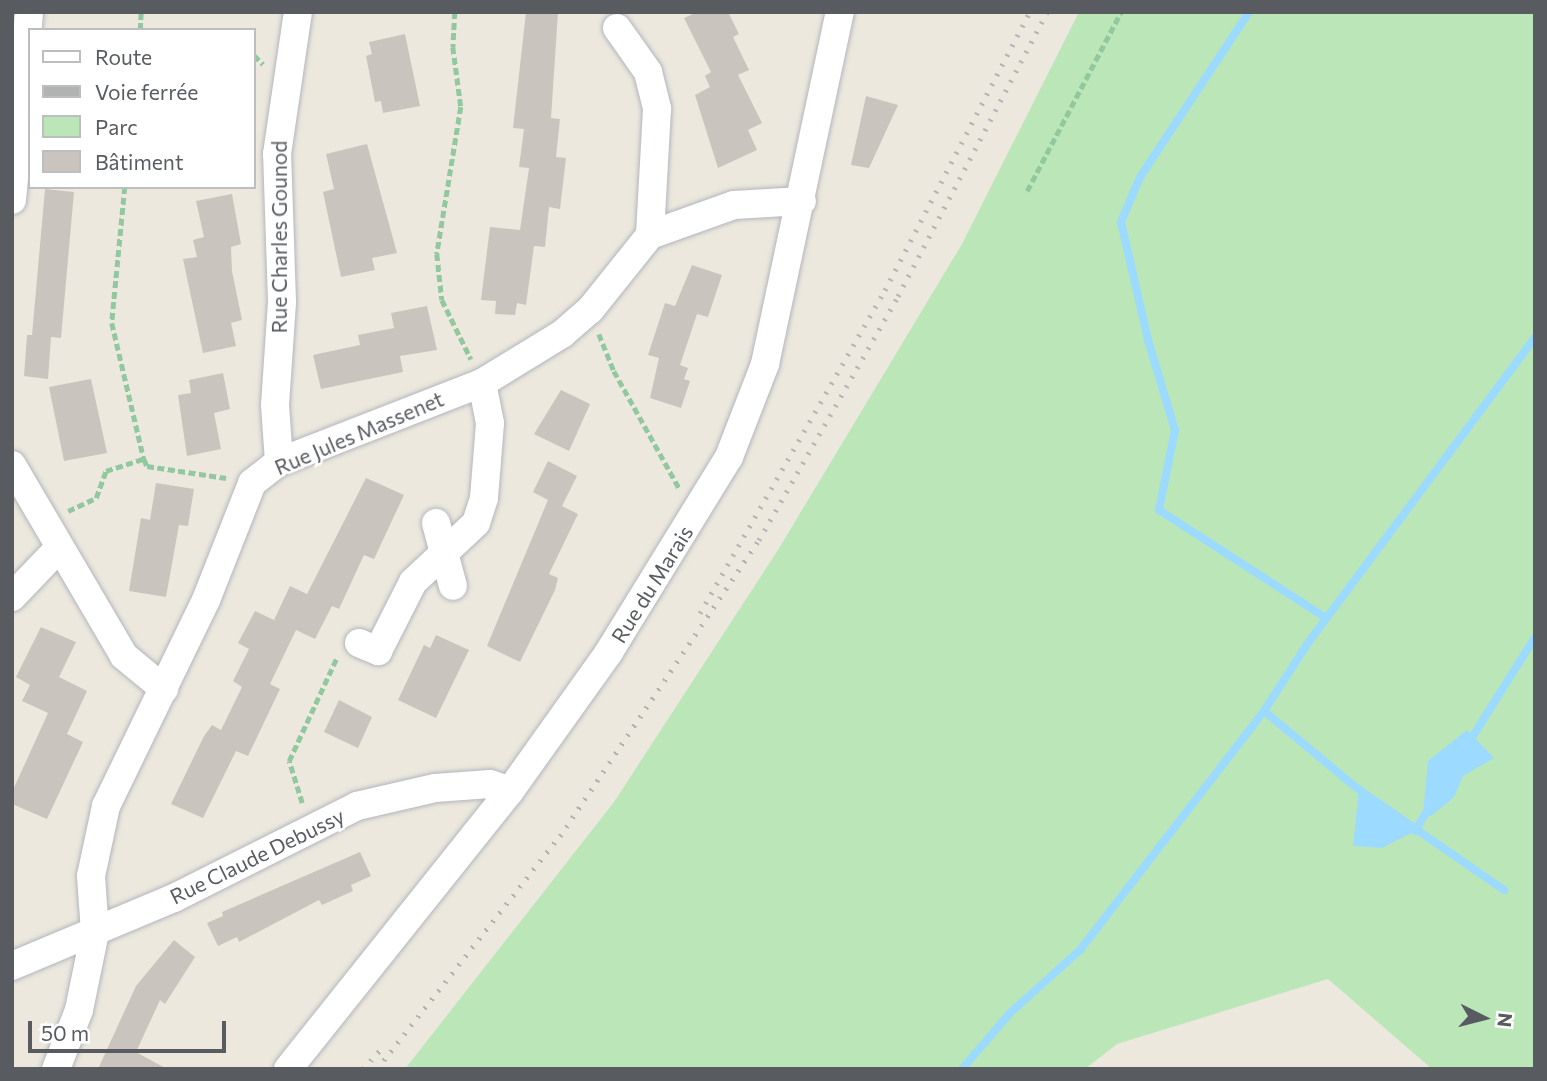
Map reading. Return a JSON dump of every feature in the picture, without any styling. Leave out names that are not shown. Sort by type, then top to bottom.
[{"type":"street","points":[[12,200],[29,12]]},
{"type":"street","name":"Rue Charles Gounod","points":[[279,462],[275,405],[282,302],[276,154],[298,12]]},
{"type":"street","name":"Rue du Marais","points":[[288,1069],[510,791],[609,652],[729,457],[765,364],[802,201],[839,12]]},
{"type":"street","points":[[617,28],[648,72],[657,109],[650,235],[734,205],[802,201]]},
{"type":"street","name":"Rue Jules Massenet","points":[[56,1069],[79,1010],[95,932],[91,876],[106,806],[206,600],[252,483],[279,462],[482,383],[562,334],[590,310],[650,235]]},
{"type":"street","points":[[359,643],[378,651],[413,582],[476,523],[484,498],[490,423],[482,383]]},
{"type":"street","points":[[12,465],[124,656],[164,689]]},
{"type":"street","points":[[436,523],[453,586]]},
{"type":"street","points":[[12,597],[59,548]]},
{"type":"street","name":"Rue Claude Debussy","points":[[12,966],[95,932],[311,831],[357,806],[435,788],[490,784],[510,791]]},
{"type":"path","points":[[455,12],[453,47],[461,107],[437,254],[442,300],[482,383]]},
{"type":"path","points":[[1027,191],[1121,12]]},
{"type":"path","points":[[125,189],[112,323],[147,466],[252,483]]},
{"type":"path","points":[[590,310],[614,371],[695,516]]},
{"type":"path","points":[[45,521],[96,498],[106,471],[144,459]]},
{"type":"path","points":[[311,831],[289,761],[340,653],[359,643]]},
{"type":"green space","points":[[1079,12],[1535,12],[1535,1069],[1432,1069],[1328,979],[1117,1044],[1085,1069],[405,1069],[614,802],[778,550],[962,244]]},
{"type":"water","points":[[1467,730],[1494,758],[1463,776],[1454,797],[1431,816],[1423,814],[1428,761]]},
{"type":"water","points":[[1359,789],[1415,831],[1382,848],[1353,846]]},
{"type":"building","points":[[526,12],[558,12],[551,118],[560,119],[556,157],[566,158],[560,209],[549,207],[545,247],[534,246],[526,305],[517,303],[515,315],[495,314],[496,301],[481,300],[490,227],[520,230],[529,168],[519,167],[524,129],[513,128]]},
{"type":"building","points":[[697,12],[728,12],[739,34],[733,37],[749,70],[738,75],[762,123],[748,130],[757,150],[718,168],[695,95],[710,87],[705,76],[711,72],[684,18]]},
{"type":"building","points":[[405,34],[420,106],[383,113],[381,101],[375,102],[366,56],[372,54],[369,42]]},
{"type":"building","points":[[866,96],[898,105],[869,168],[851,165]]},
{"type":"building","points":[[367,144],[397,253],[372,258],[375,270],[341,277],[323,192],[334,189],[326,154]]},
{"type":"building","points":[[45,189],[74,192],[61,338],[51,337],[48,379],[24,376],[27,335],[32,335]]},
{"type":"building","points":[[232,194],[241,244],[231,247],[232,271],[242,320],[231,323],[236,346],[203,353],[183,259],[197,257],[193,240],[204,237],[196,201]]},
{"type":"building","points":[[692,265],[722,275],[708,317],[697,314],[680,365],[688,368],[684,379],[690,381],[681,408],[650,398],[659,358],[648,355],[665,303],[675,306]]},
{"type":"building","points":[[427,306],[437,350],[400,356],[403,372],[321,389],[313,355],[360,345],[358,335],[394,328],[391,313]]},
{"type":"building","points":[[223,373],[230,409],[214,413],[221,449],[187,456],[178,395],[191,393],[189,380]]},
{"type":"building","points":[[91,379],[107,453],[64,461],[49,387]]},
{"type":"building","points":[[561,390],[590,404],[569,451],[534,434]]},
{"type":"building","points":[[548,461],[577,476],[562,506],[578,514],[549,574],[558,578],[555,590],[520,662],[487,646],[548,500],[533,492]]},
{"type":"building","points":[[366,478],[404,495],[374,559],[364,555],[339,609],[332,606],[315,639],[296,630],[270,684],[280,689],[248,756],[236,751],[203,818],[171,804],[204,736],[212,725],[221,730],[242,687],[233,681],[249,649],[238,643],[255,611],[274,620],[290,586],[307,594]]},
{"type":"building","points":[[156,483],[194,489],[188,526],[179,525],[166,597],[129,591],[141,518],[150,520]]},
{"type":"building","points":[[41,627],[76,642],[59,677],[87,691],[67,734],[83,742],[47,819],[12,804],[12,792],[48,713],[22,701],[30,685],[16,677]]},
{"type":"building","points":[[436,635],[469,650],[436,718],[398,700],[424,645],[430,648]]},
{"type":"building","points":[[339,700],[372,717],[358,748],[324,732]]},
{"type":"building","points":[[360,852],[371,876],[351,885],[353,891],[322,905],[319,900],[239,942],[237,937],[218,946],[207,923],[223,916],[222,912]]},
{"type":"building","points":[[174,940],[195,957],[165,1004],[160,1000],[136,1052],[167,1069],[98,1069],[136,986]]},
{"type":"waterway","points":[[1249,12],[1140,177],[1121,222],[1148,340],[1175,430],[1159,510],[1326,618]]},
{"type":"waterway","points":[[962,1069],[1010,1013],[1080,950],[1264,711],[1308,643],[1535,337]]},
{"type":"waterway","points":[[1468,744],[1535,637]]},
{"type":"waterway","points":[[1264,711],[1358,789],[1504,890]]},
{"type":"waterway","points":[[1415,831],[1430,806]]},
{"type":"railway","points":[[700,613],[885,290],[1030,12]]},
{"type":"railway","points":[[377,1069],[560,836],[759,540],[898,296],[1047,12]]},
{"type":"railway","points":[[363,1069],[382,1048]]}]
